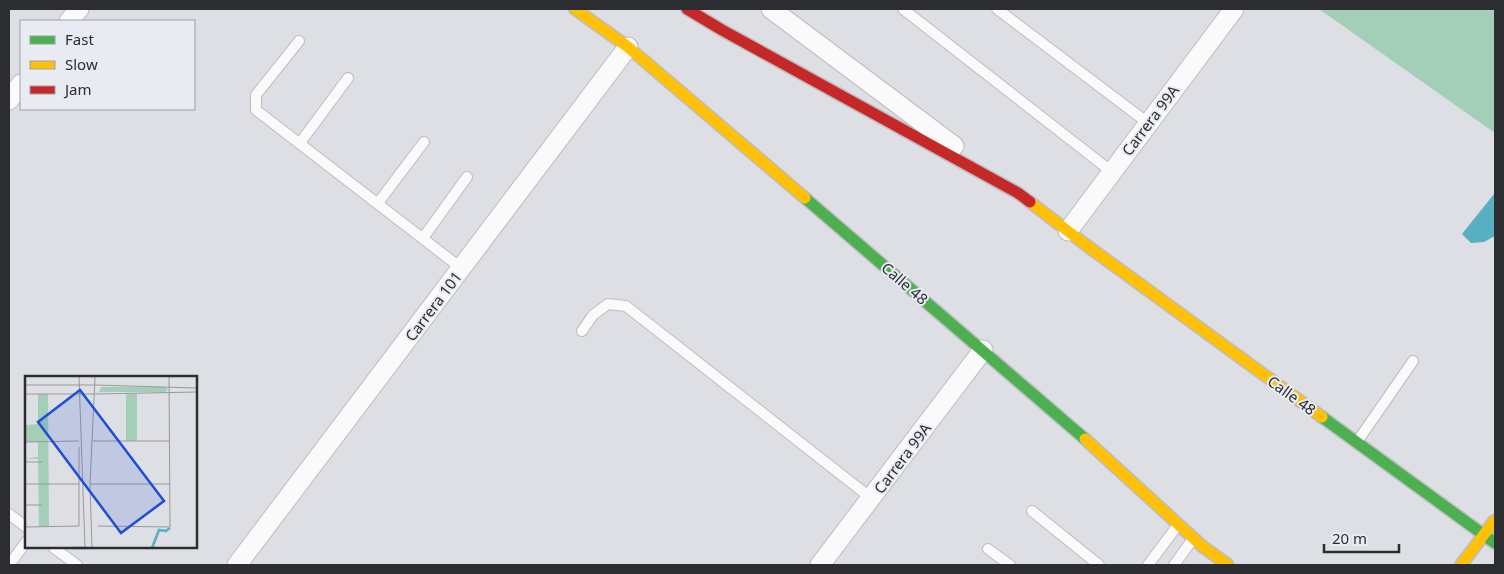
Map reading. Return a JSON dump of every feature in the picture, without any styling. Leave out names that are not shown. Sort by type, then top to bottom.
[{"type":"main road","name":"Calle 48","points":[[575,9],[628,46],[1062,418],[1179,525],[1226,565]]},
{"type":"main road","name":"Calle 48","points":[[688,9],[722,30],[1018,193],[1495,543]]},
{"type":"main road","points":[[1461,565],[1495,520]]},
{"type":"street","points":[[70,20],[79,9]]},
{"type":"street","name":"Calle 48","points":[[771,9],[1018,193]]},
{"type":"street","name":"Carrera 99A","points":[[1068,231],[1234,9]]},
{"type":"street","name":"Carrera 101","points":[[237,565],[628,46]]},
{"type":"street","points":[[9,100],[20,85]]},
{"type":"street","name":"Carrera 99A","points":[[820,565],[983,350]]},
{"type":"lane","points":[[903,9],[1112,172]]},
{"type":"lane","points":[[997,9],[1148,123]]},
{"type":"lane","points":[[298,41],[256,95],[256,110],[461,268]]},
{"type":"lane","points":[[300,143],[348,78]]},
{"type":"lane","points":[[378,203],[424,142]]},
{"type":"lane","points":[[423,238],[468,177]]},
{"type":"lane","points":[[582,331],[593,315],[608,304],[626,306],[871,498]]},
{"type":"lane","points":[[1357,442],[1414,361]]},
{"type":"lane","points":[[1032,511],[1100,565]]},
{"type":"lane","points":[[9,514],[25,526]]},
{"type":"lane","points":[[1148,565],[1179,525]]},
{"type":"lane","points":[[1174,565],[1194,538]]},
{"type":"lane","points":[[9,565],[25,543]]},
{"type":"lane","points":[[55,549],[77,565]]},
{"type":"lane","points":[[988,549],[1010,565]]},
{"type":"green space","points":[[1319,9],[1495,9],[1495,133]]},
{"type":"water","points":[[1494,194],[1495,236],[1484,242],[1471,243],[1462,234]]},
{"type":"traffic: fast","points":[[805,198],[1085,439]]},
{"type":"traffic: fast","points":[[1322,417],[1495,543]]},
{"type":"traffic: slow","points":[[575,9],[628,47],[805,198]]},
{"type":"traffic: slow","points":[[1030,202],[1322,417]]},
{"type":"traffic: slow","points":[[1085,439],[1202,546],[1228,565]]},
{"type":"traffic: slow","points":[[1461,565],[1494,521]]},
{"type":"traffic: jam","points":[[687,9],[1018,193],[1030,202]]}]
